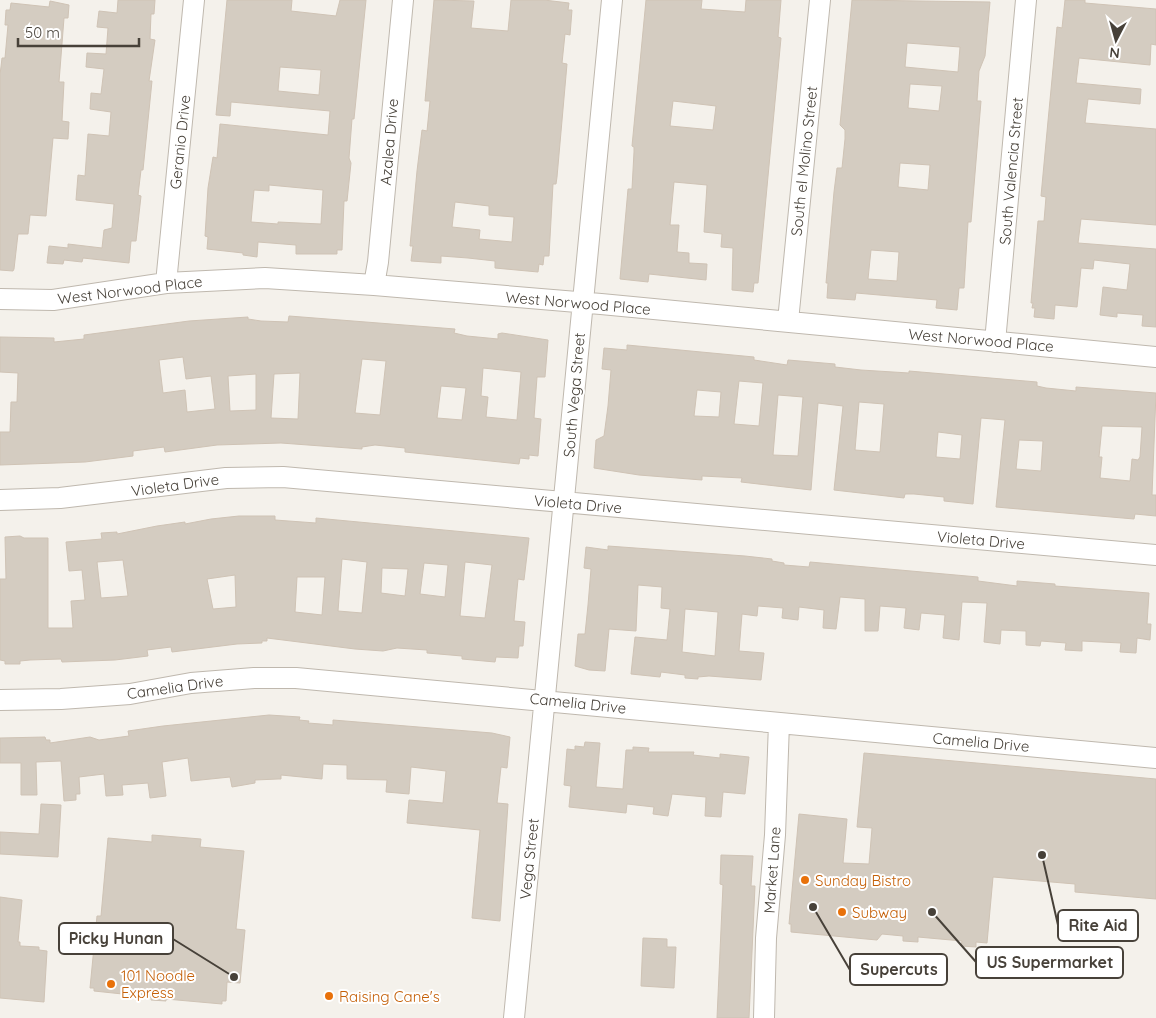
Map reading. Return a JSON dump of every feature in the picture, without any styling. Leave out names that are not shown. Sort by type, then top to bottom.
[{"type":"street","name":"Geranio Drive","points":[[166,283],[194,0]]},
{"type":"street","name":"Azalea Drive","points":[[374,284],[378,262],[403,0]]},
{"type":"street","name":"South Vega Street","points":[[545,700],[612,0]]},
{"type":"street","name":"South el Molino Street","points":[[788,321],[820,0]]},
{"type":"street","name":"South Valencia Street","points":[[995,342],[1026,0]]},
{"type":"street","name":"West Norwood Place","points":[[0,299],[53,300],[166,283],[265,278],[374,284],[788,321],[1156,357]]},
{"type":"street","name":"Violeta Drive","points":[[0,500],[60,498],[226,478],[283,477],[1156,555]]},
{"type":"street","name":"Camelia Drive","points":[[0,700],[62,699],[130,694],[191,684],[254,678],[296,678],[1156,758]]},
{"type":"street","name":"Vega Street","points":[[514,1018],[545,700]]},
{"type":"street","name":"Market Lane","points":[[764,1018],[766,938],[775,835],[779,723]]},
{"type":"building","points":[[118,0],[155,0],[154,14],[151,14],[150,39],[155,40],[149,81],[152,81],[143,170],[141,170],[138,195],[141,196],[136,241],[131,241],[129,263],[83,258],[82,262],[64,260],[63,264],[47,263],[49,246],[68,248],[68,244],[102,248],[104,230],[112,228],[114,204],[76,200],[78,175],[85,176],[88,134],[109,136],[111,112],[90,109],[91,93],[101,94],[104,69],[86,67],[87,53],[106,54],[108,28],[97,27],[99,11],[117,13]]},
{"type":"building","points":[[227,0],[292,0],[291,11],[336,16],[340,0],[366,0],[354,119],[352,119],[349,158],[351,163],[347,201],[344,201],[342,250],[337,250],[337,254],[296,254],[296,245],[258,242],[257,257],[243,255],[243,253],[207,249],[208,237],[205,236],[208,188],[213,157],[217,158],[220,124],[328,135],[330,111],[231,102],[230,116],[216,115]],"holes":[[[280,67],[321,70],[319,95],[278,91]],[[269,185],[323,190],[321,224],[251,222],[254,190],[269,191]]]},
{"type":"building","points":[[434,0],[474,1],[471,28],[508,31],[511,0],[544,0],[569,3],[568,10],[572,10],[570,35],[565,34],[562,63],[567,64],[557,177],[556,184],[553,184],[549,256],[544,256],[543,265],[539,264],[538,272],[495,268],[495,261],[468,258],[441,256],[441,263],[411,261],[413,246],[410,246],[417,171],[422,130],[427,131],[430,101],[425,101]],"holes":[[[455,202],[489,206],[489,215],[514,217],[512,242],[479,239],[480,230],[452,227]]]},
{"type":"building","points":[[646,0],[702,0],[701,9],[745,12],[746,0],[781,0],[778,37],[781,38],[758,283],[754,283],[753,292],[732,290],[733,248],[721,247],[722,234],[704,232],[707,185],[674,182],[670,225],[679,225],[677,252],[689,253],[689,263],[707,264],[706,280],[649,274],[648,282],[620,279],[628,189],[632,189],[634,147],[632,146]],"holes":[[[673,101],[716,106],[713,130],[670,126]]]},
{"type":"building","points":[[852,0],[990,2],[985,56],[979,71],[977,101],[981,101],[971,222],[968,222],[964,288],[959,288],[957,310],[936,308],[937,300],[856,293],[855,300],[827,298],[828,283],[826,283],[834,192],[837,168],[842,168],[845,139],[845,130],[840,125]],"holes":[[[907,43],[960,47],[958,72],[905,67]],[[910,84],[942,86],[939,111],[908,108]],[[900,163],[930,165],[928,190],[898,187]],[[871,250],[899,252],[897,281],[868,279]]]},
{"type":"building","points":[[1065,0],[1085,0],[1085,3],[1156,9],[1156,45],[1151,44],[1150,65],[1079,58],[1076,83],[1141,89],[1140,104],[1088,99],[1085,123],[1156,129],[1156,225],[1081,219],[1078,243],[1156,249],[1156,327],[1142,326],[1143,315],[1117,313],[1117,317],[1100,315],[1103,287],[1127,290],[1130,264],[1094,260],[1093,269],[1081,268],[1077,307],[1055,305],[1054,319],[1034,317],[1035,308],[1032,308],[1033,303],[1031,303],[1038,221],[1044,221],[1046,197],[1041,196],[1048,121],[1057,27],[1062,28]]},
{"type":"building","points":[[50,1],[69,5],[68,18],[64,18],[59,82],[64,82],[62,121],[69,122],[68,139],[53,138],[46,216],[30,215],[28,234],[18,234],[13,271],[0,270],[0,75],[2,58],[5,58],[8,25],[5,25],[6,10],[10,10],[11,3],[49,7]]},
{"type":"building","points":[[289,316],[455,329],[454,333],[498,339],[498,334],[502,333],[548,340],[545,377],[537,377],[534,418],[541,419],[538,456],[529,455],[529,459],[520,458],[519,464],[405,452],[405,448],[375,445],[362,447],[362,449],[281,443],[217,445],[165,452],[164,447],[133,451],[133,456],[85,462],[0,465],[0,432],[10,432],[11,402],[17,402],[18,373],[0,372],[0,337],[54,338],[54,342],[84,339],[84,335],[189,321],[248,317],[248,319],[261,321],[288,322]],"holes":[[[183,357],[186,379],[211,376],[215,409],[187,412],[185,390],[163,393],[159,360]],[[362,359],[386,361],[380,415],[355,413]],[[483,368],[521,372],[517,420],[486,417],[488,397],[481,396]],[[300,373],[298,419],[271,418],[274,374]],[[256,374],[256,410],[230,411],[228,376]],[[441,386],[466,388],[462,420],[437,418]]]},
{"type":"building","points":[[627,345],[754,357],[754,360],[787,365],[788,360],[835,364],[835,367],[861,370],[909,373],[909,371],[1037,382],[1037,386],[1076,391],[1076,387],[1156,393],[1152,495],[1156,495],[1156,516],[1135,514],[1134,519],[996,507],[1005,420],[981,418],[973,504],[944,501],[944,497],[905,494],[904,498],[834,490],[843,406],[818,403],[811,490],[741,482],[742,478],[702,476],[702,480],[639,475],[594,468],[596,440],[604,436],[611,370],[602,369],[604,348],[627,350]],"holes":[[[739,381],[763,383],[759,426],[734,424]],[[697,390],[721,392],[719,417],[694,416]],[[778,395],[803,397],[798,456],[773,455]],[[859,402],[884,404],[880,452],[855,450]],[[1102,426],[1142,427],[1140,457],[1138,460],[1132,459],[1130,481],[1100,478],[1102,457],[1099,457]],[[938,432],[962,435],[960,459],[936,457]],[[1019,440],[1043,441],[1041,471],[1016,469]]]},
{"type":"building","points":[[239,516],[275,516],[275,520],[316,523],[316,518],[529,538],[524,580],[518,579],[514,621],[525,622],[523,646],[519,646],[518,658],[496,657],[495,662],[462,659],[462,656],[427,653],[427,650],[397,648],[383,651],[355,649],[267,638],[267,641],[262,641],[262,643],[172,652],[171,647],[147,650],[148,656],[115,660],[62,662],[61,659],[30,660],[20,661],[20,664],[5,664],[5,661],[0,660],[0,579],[6,579],[5,537],[48,538],[48,628],[73,628],[71,601],[85,600],[82,570],[69,571],[66,542],[102,539],[101,533],[117,532],[117,534],[157,526],[185,522],[185,524]],"holes":[[[342,559],[367,562],[362,613],[338,611]],[[123,560],[128,596],[101,598],[97,562]],[[465,562],[492,565],[485,618],[460,616]],[[424,563],[448,565],[445,597],[420,594]],[[382,568],[408,569],[405,596],[381,593]],[[235,575],[236,607],[213,609],[207,579]],[[297,577],[325,577],[322,615],[295,612]]]},
{"type":"building","points":[[608,546],[745,556],[772,559],[772,561],[784,563],[784,565],[809,567],[810,562],[978,577],[978,581],[1017,586],[1017,581],[1055,584],[1055,586],[1149,593],[1147,624],[1151,624],[1150,640],[1137,638],[1136,653],[1120,652],[1121,643],[1082,641],[1082,651],[1065,650],[1066,643],[1041,641],[1040,646],[1026,645],[1026,631],[1001,630],[1000,644],[984,642],[987,603],[962,602],[959,640],[943,638],[945,615],[921,613],[919,630],[904,628],[906,608],[880,606],[878,631],[865,631],[865,599],[840,597],[836,629],[823,628],[824,610],[799,607],[798,620],[782,618],[783,608],[758,606],[757,616],[742,614],[739,651],[764,653],[761,680],[709,676],[698,677],[698,679],[685,678],[685,675],[661,672],[660,677],[631,674],[635,637],[667,640],[670,609],[661,608],[662,587],[638,585],[636,631],[609,629],[605,671],[589,670],[575,666],[578,634],[585,634],[588,605],[591,569],[584,568],[586,547],[608,550]],"holes":[[[685,609],[718,612],[715,656],[682,652]]]},
{"type":"building","points":[[269,715],[300,717],[299,720],[309,721],[308,723],[333,725],[333,720],[492,733],[510,737],[507,768],[501,767],[497,803],[508,804],[500,921],[472,918],[480,830],[407,823],[409,800],[443,803],[446,771],[411,767],[409,794],[386,792],[387,780],[347,779],[347,765],[323,764],[322,779],[281,775],[281,779],[255,780],[255,783],[232,787],[230,777],[191,781],[188,758],[162,762],[166,796],[150,798],[148,783],[122,785],[123,795],[106,796],[104,774],[79,777],[80,794],[76,794],[76,800],[64,801],[61,761],[36,762],[37,795],[21,795],[21,763],[0,763],[0,738],[45,737],[46,740],[50,740],[50,743],[90,737],[99,740],[129,736],[128,731]]},
{"type":"building","points":[[585,742],[600,743],[596,787],[623,789],[626,750],[633,750],[633,747],[649,748],[648,752],[694,752],[693,755],[720,758],[720,754],[749,757],[745,794],[723,792],[721,817],[705,816],[706,797],[672,794],[668,816],[653,814],[654,807],[627,804],[626,813],[569,807],[571,786],[564,785],[567,749],[575,750],[575,746],[584,747]]},
{"type":"building","points":[[864,753],[1156,779],[1156,899],[1075,892],[1075,884],[993,877],[987,943],[976,942],[976,947],[961,946],[962,941],[918,937],[918,942],[903,941],[903,936],[882,934],[877,940],[791,932],[791,924],[789,924],[799,814],[847,819],[843,863],[869,864],[872,828],[857,827]]},
{"type":"building","points":[[41,804],[61,805],[58,857],[0,854],[0,832],[39,834]]},
{"type":"building","points":[[152,835],[201,839],[200,847],[244,851],[236,929],[245,930],[240,983],[227,982],[226,1001],[222,1001],[222,1004],[166,999],[166,1001],[151,1000],[151,997],[94,991],[94,988],[90,988],[97,916],[101,916],[108,838],[152,842]]},
{"type":"building","points":[[721,855],[753,856],[751,886],[755,886],[749,1018],[717,1018],[723,885],[720,884]]},
{"type":"building","points":[[0,897],[22,900],[18,942],[20,942],[20,946],[39,947],[39,950],[47,951],[44,1002],[0,998]]},
{"type":"building","points":[[643,938],[667,939],[667,947],[676,947],[674,988],[641,986]]},
{"type":"place","name":"Rite Aid","points":[[1042,855]]},
{"type":"place","name":"Sunday Bistro","points":[[805,880]]},
{"type":"place","name":"Supercuts","points":[[813,907]]},
{"type":"place","name":"Subway","points":[[842,912]]},
{"type":"place","name":"US Supermarket","points":[[932,912]]},
{"type":"place","name":"Picky Hunan","points":[[234,977]]},
{"type":"place","name":"101 Noodle Express","points":[[111,984]]},
{"type":"place","name":"Raising Cane's","points":[[329,996]]}]
